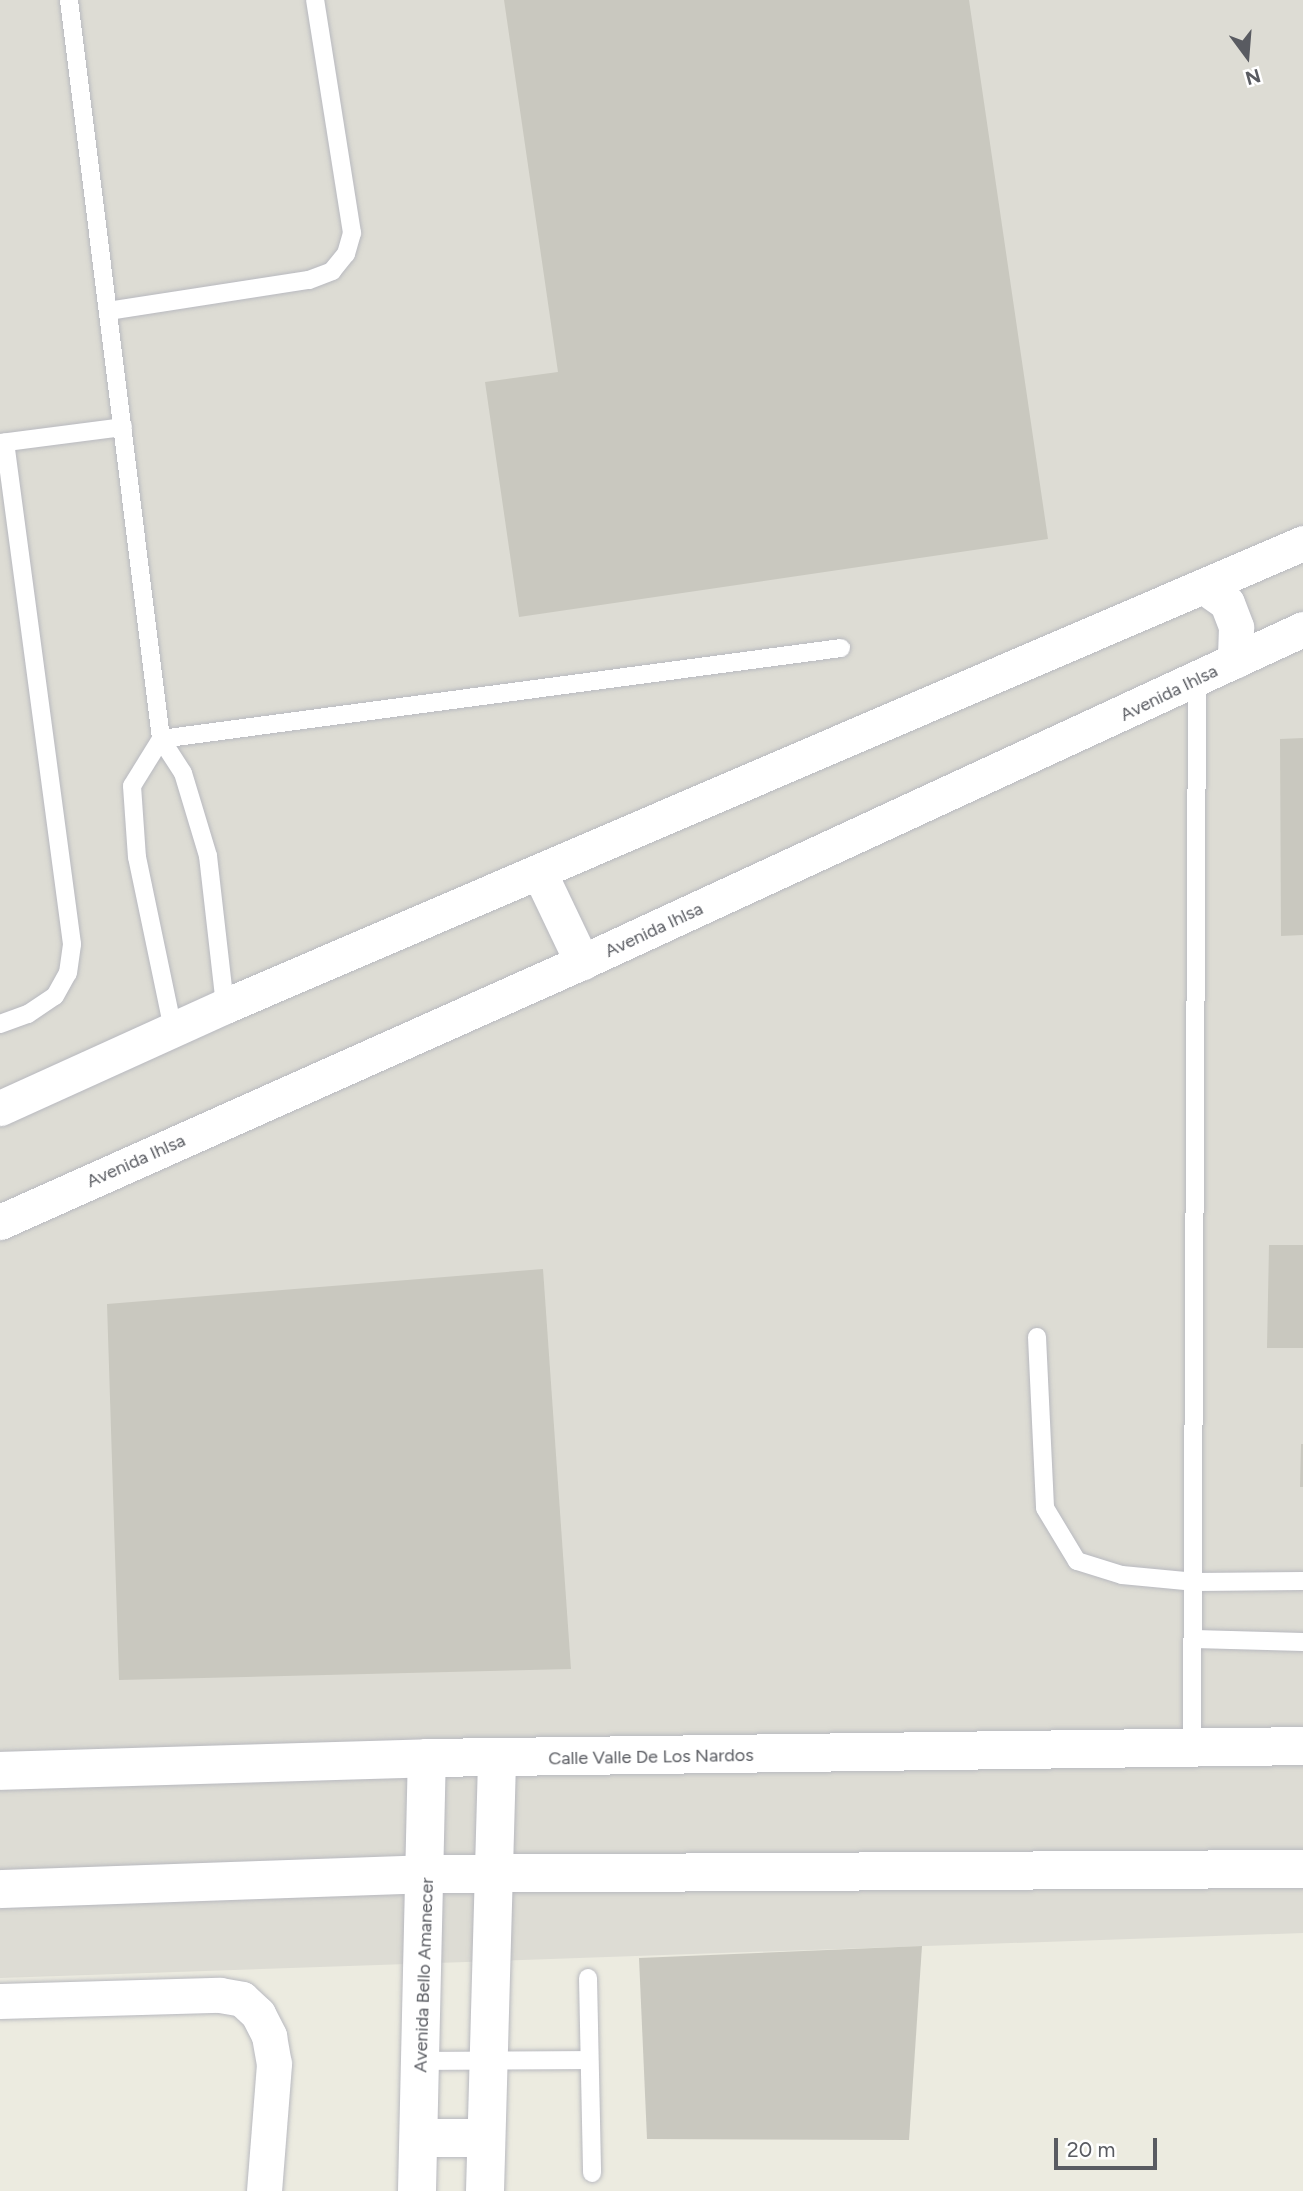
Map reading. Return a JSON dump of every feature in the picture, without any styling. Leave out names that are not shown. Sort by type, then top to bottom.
[{"type":"street","points":[[0,1108],[225,1006],[540,874],[1303,543]]},
{"type":"street","points":[[1203,586],[1227,603],[1236,627],[1235,661]]},
{"type":"street","name":"Avenida Ihlsa","points":[[0,1222],[582,962],[1303,629]]},
{"type":"street","points":[[540,874],[582,962]]},
{"type":"street","name":"Calle Valle De Los Nardos","points":[[0,1771],[427,1758],[1303,1746]]},
{"type":"street","name":"Avenida Bello Amanecer","points":[[417,2191],[427,1874],[427,1758]]},
{"type":"street","points":[[485,2191],[492,2060],[493,1873],[497,1759]]},
{"type":"street","points":[[0,1889],[427,1874],[1303,1869]]},
{"type":"street","points":[[0,2001],[220,1995],[242,1999],[258,2014],[269,2036],[274,2064],[264,2191]]},
{"type":"street","points":[[419,2138],[486,2137]]},
{"type":"lane","points":[[69,0],[161,739],[183,773],[208,856],[225,1006]]},
{"type":"lane","points":[[108,311],[309,280],[332,271],[346,254],[352,233],[315,0]]},
{"type":"lane","points":[[0,1024],[28,1014],[55,996],[68,973],[72,944],[3,443],[123,427]]},
{"type":"lane","points":[[161,739],[841,648]]},
{"type":"lane","points":[[1192,1747],[1196,1582],[1197,680]]},
{"type":"lane","points":[[161,739],[132,786],[137,857],[173,1030]]},
{"type":"lane","points":[[1037,1337],[1045,1508],[1077,1561],[1122,1575],[1196,1582],[1303,1581]]},
{"type":"lane","points":[[1195,1639],[1303,1642]]},
{"type":"lane","points":[[588,1978],[592,2173]]},
{"type":"lane","points":[[421,2061],[589,2060]]},
{"type":"shaded area","points":[[0,0],[1303,0],[1303,1933],[0,1978]]},
{"type":"building","points":[[504,0],[969,0],[1048,539],[519,617],[485,382],[558,372]]},
{"type":"building","points":[[1303,738],[1303,935],[1281,936],[1280,739]]},
{"type":"building","points":[[1269,1245],[1303,1245],[1303,1348],[1267,1348]]},
{"type":"building","points":[[543,1269],[571,1669],[119,1680],[107,1304]]},
{"type":"building","points":[[1303,1444],[1303,1487],[1300,1487]]},
{"type":"building","points":[[922,1946],[909,2140],[647,2139],[639,1958]]}]
